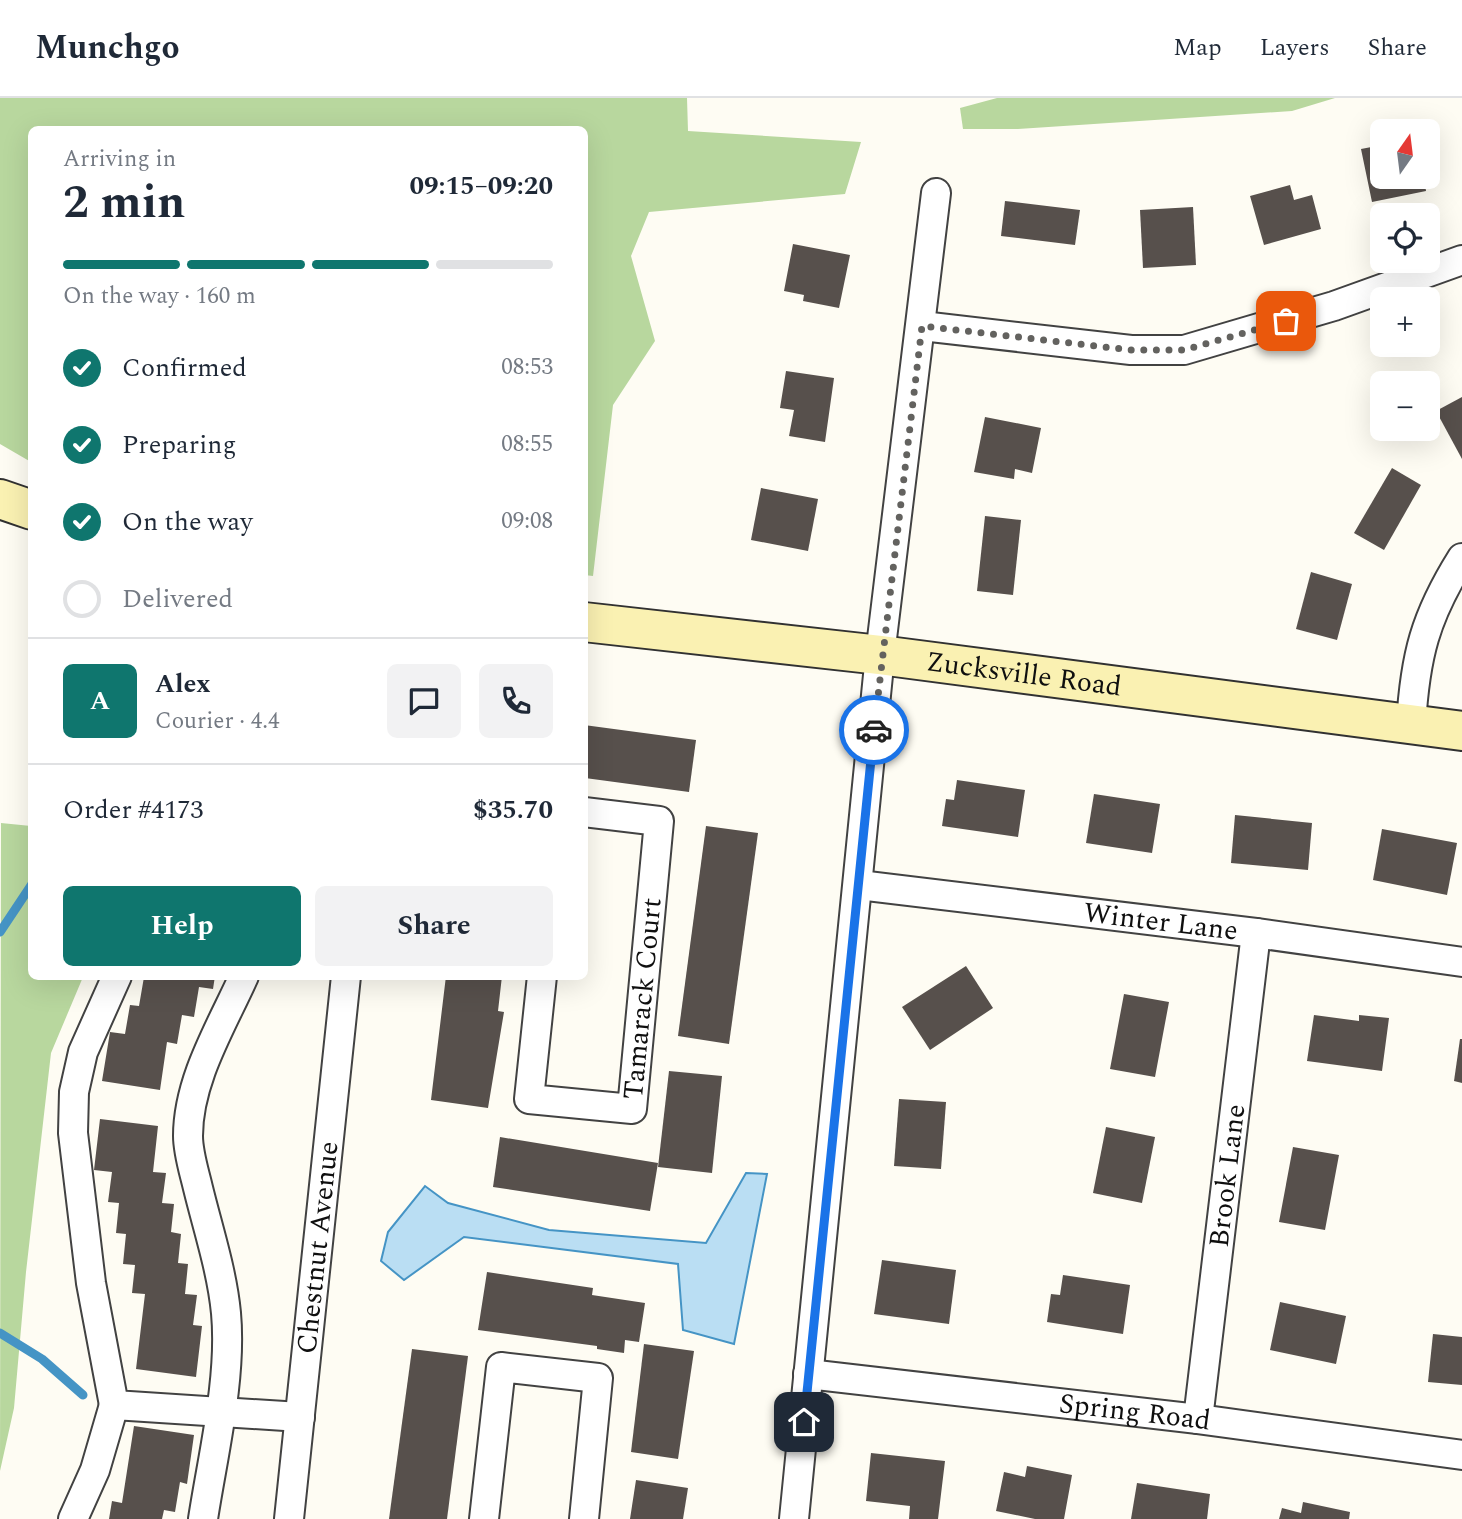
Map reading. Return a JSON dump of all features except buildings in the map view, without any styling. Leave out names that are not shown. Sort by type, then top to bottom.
[{"type":"street","points":[[794,1519],[880,655],[922,326],[936,193]]},
{"type":"street","points":[[922,326],[1131,350],[1184,350],[1334,306],[1462,260]]},
{"type":"street","points":[[0,499],[28,509]]},
{"type":"street","points":[[1411,724],[1413,684],[1423,632],[1439,594],[1462,558]]},
{"type":"street","name":"Zucksville Road","points":[[588,622],[880,655],[1462,731]]},
{"type":"street","name":"Tamarack Court","points":[[542,980],[530,1099],[632,1109],[659,821],[588,812]]},
{"type":"street","name":"Winter Lane","points":[[859,885],[1256,933],[1462,962]]},
{"type":"street","name":"Brook Lane","points":[[1198,1419],[1256,933]]},
{"type":"street","points":[[73,1519],[96,1470],[114,1405],[91,1283],[73,1133],[74,1092],[83,1052],[115,980]]},
{"type":"street","points":[[203,1519],[220,1410],[226,1316],[223,1288],[192,1162],[189,1120],[194,1090],[242,980]]},
{"type":"street","name":"Chestnut Avenue","points":[[289,1519],[346,980]]},
{"type":"street","points":[[485,1519],[500,1367],[598,1378],[584,1519]]},
{"type":"street","name":"Spring Road","points":[[808,1374],[1198,1419],[1462,1455]]},
{"type":"street","points":[[114,1405],[300,1417]]},
{"type":"green space","points":[[0,98],[687,98],[688,131],[861,142],[845,194],[649,212],[631,256],[655,341],[613,405],[593,576],[588,575],[588,126],[28,126],[28,460],[0,444]]},
{"type":"green space","points":[[997,98],[1335,98],[1292,111],[1018,129],[963,129],[960,108]]},
{"type":"green space","points":[[1,823],[28,826],[28,980],[82,980],[51,1053],[26,1272],[14,1408],[0,1471]]},
{"type":"water","points":[[746,1173],[767,1174],[734,1344],[683,1330],[678,1264],[464,1237],[404,1280],[381,1261],[388,1232],[425,1186],[448,1203],[549,1230],[706,1243]]},
{"type":"waterway","points":[[0,932],[28,890]]},
{"type":"waterway","points":[[0,1333],[42,1359],[83,1395]]},
{"type":"way so far","points":[[874,730],[880,655],[922,326],[1131,350],[1184,350],[1286,321]]},
{"type":"route","points":[[804,1422],[874,730]]}]
